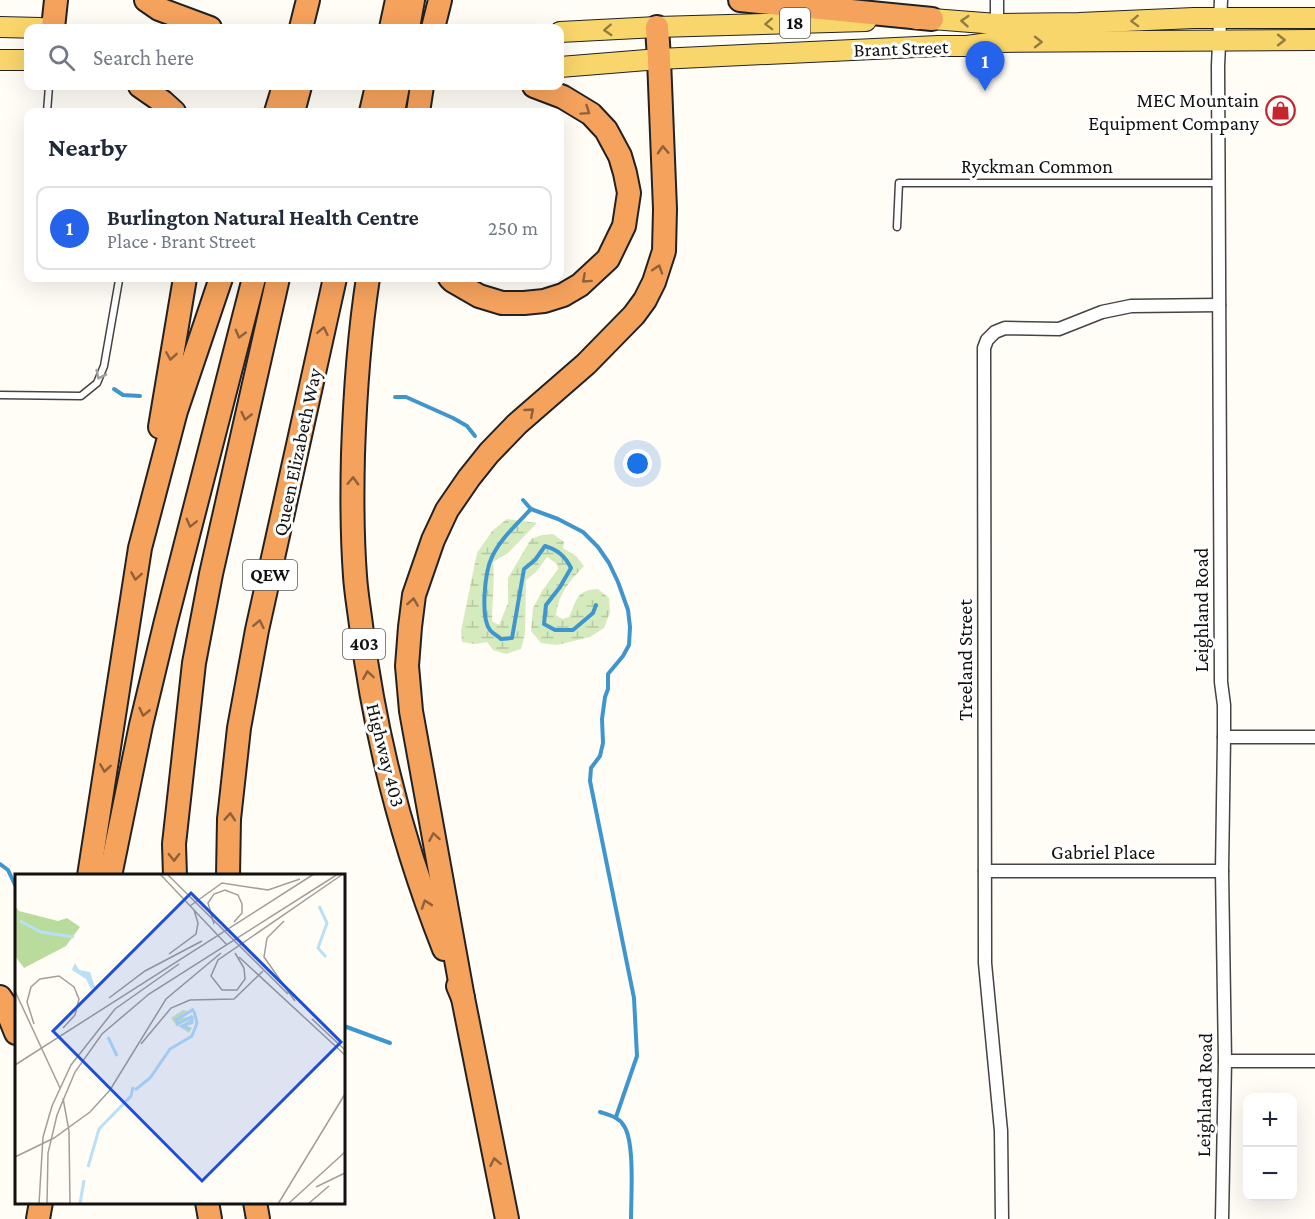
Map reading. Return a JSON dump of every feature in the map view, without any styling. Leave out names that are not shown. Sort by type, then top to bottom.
[{"type":"highway","points":[[53,24],[56,0]]},
{"type":"highway","points":[[146,0],[159,9],[199,24]]},
{"type":"highway","points":[[740,0],[932,18]]},
{"type":"highway","points":[[394,24],[405,8]]},
{"type":"highway","points":[[462,998],[411,711],[407,666],[414,595],[433,540],[447,510],[469,477],[517,424],[586,364],[634,315],[654,282],[664,251],[665,209],[657,27]]},
{"type":"highway","points":[[146,90],[170,108]]},
{"type":"highway","points":[[455,282],[479,296],[502,303],[544,301],[563,295],[580,285],[608,259],[624,226],[629,193],[620,156],[606,130],[591,114],[563,97],[545,90]]},
{"type":"highway","points":[[89,874],[184,282]]},
{"type":"highway","points":[[140,548],[177,411],[220,282]]},
{"type":"highway","points":[[110,874],[141,725],[165,624],[253,282]]},
{"type":"highway","name":"QEW","points":[[175,874],[174,844],[195,663],[211,574],[277,282]]},
{"type":"highway","name":"Queen Elizabeth Way","points":[[228,874],[229,819],[241,717],[257,630],[334,282]]},
{"type":"highway","name":"Highway 403","points":[[367,282],[361,323],[352,504],[355,576],[365,656],[387,771],[425,902],[462,998],[507,1219]]},
{"type":"highway","points":[[0,997],[15,1030]]},
{"type":"highway","points":[[23,1219],[24,1204]]},
{"type":"highway","points":[[38,1219],[41,1204]]},
{"type":"highway","points":[[207,1204],[210,1219]]},
{"type":"highway","points":[[255,1204],[258,1219]]},
{"type":"main road","name":"Brant Street","points":[[564,67],[659,59],[968,46],[997,33],[1221,9],[1315,18]]},
{"type":"main road","name":"Brant Street","points":[[564,32],[932,18],[997,33],[1219,41],[1315,40]]},
{"type":"main road","points":[[0,27],[24,28]]},
{"type":"main road","points":[[0,60],[24,60]]},
{"type":"street","points":[[997,0],[997,33]]},
{"type":"street","name":"Leighland Road","points":[[1221,9],[1218,66],[1225,1060],[1222,1219]]},
{"type":"street","name":"Treeland Street","points":[[1002,1219],[1001,1131],[985,963],[984,348],[987,340],[995,332],[1005,328],[1059,329],[1102,312],[1131,306],[1219,305]]},
{"type":"street","points":[[1224,736],[1315,737]]},
{"type":"street","name":"Gabriel Place","points":[[985,871],[1222,871]]},
{"type":"street","points":[[1225,1060],[1315,1061]]},
{"type":"lane","points":[[47,108],[49,90]]},
{"type":"lane","name":"Ryckman Common","points":[[897,227],[899,183],[1219,183]]},
{"type":"lane","points":[[0,395],[81,396],[97,383],[104,366],[119,282]]},
{"type":"green space","points":[[507,519],[537,523],[508,553],[493,562],[492,621],[499,625],[508,603],[508,578],[531,539],[553,534],[564,542],[563,548],[576,556],[584,566],[565,588],[556,615],[562,619],[569,617],[581,594],[598,589],[609,598],[610,612],[604,628],[590,637],[557,645],[541,643],[531,631],[533,608],[558,569],[557,564],[547,557],[536,572],[526,580],[525,634],[521,649],[506,654],[493,650],[487,642],[475,644],[462,642],[461,631],[477,553],[493,530]]},
{"type":"waterway","points":[[114,389],[123,395],[140,396]]},
{"type":"waterway","points":[[395,397],[406,397],[453,418],[467,426],[475,436]]},
{"type":"waterway","points":[[523,500],[531,509],[500,544],[489,564],[484,605],[490,630],[501,639],[512,638],[524,569],[535,560],[545,546],[561,554],[571,568],[546,605],[544,624],[555,630],[573,630],[593,613],[596,605]]},
{"type":"waterway","points":[[531,509],[583,532],[598,547],[609,563],[628,610],[629,645],[608,674],[608,689],[602,719],[603,743],[600,756],[591,768],[590,781],[634,998],[637,1056],[616,1117]]},
{"type":"waterway","points":[[0,864],[8,870],[15,885]]},
{"type":"waterway","points":[[345,1026],[390,1043]]},
{"type":"waterway","points":[[600,1112],[619,1120],[624,1126],[630,1144],[631,1219]]},
{"type":"place","name":"Burlington Natural Health Centre","points":[[985,91]]},
{"type":"place","name":"MEC Mountain Equipment Company","points":[[1280,111]]}]
